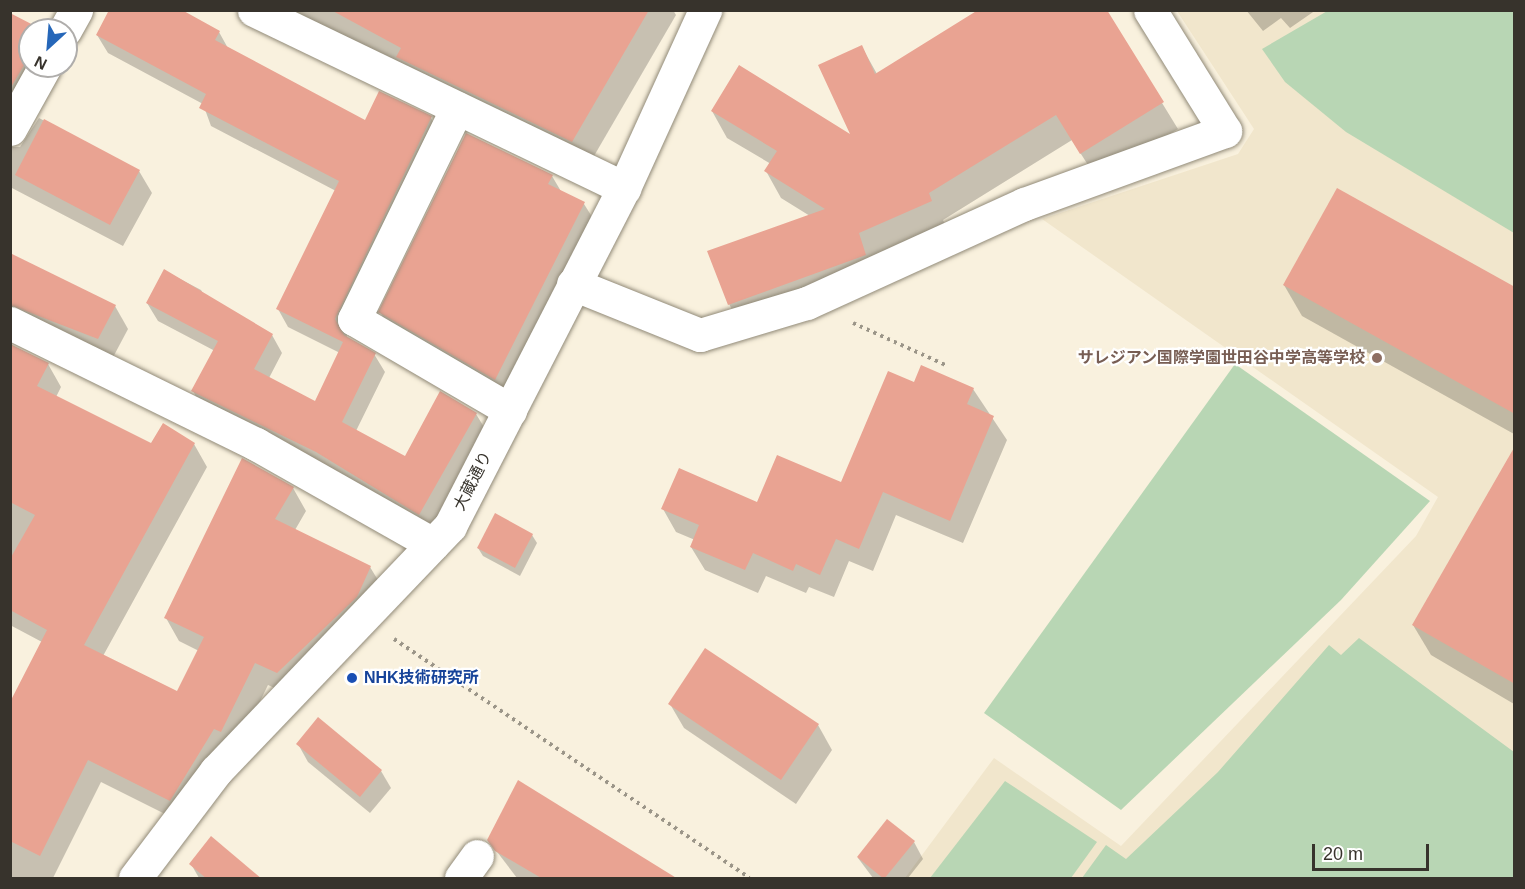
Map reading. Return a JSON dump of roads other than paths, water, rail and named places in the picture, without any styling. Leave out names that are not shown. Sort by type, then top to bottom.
[{"type":"street","points":[[254,10],[624,188]]},
{"type":"street","name":"大蔵通り","points":[[135,879],[216,771],[450,526],[624,188],[705,10]]},
{"type":"street","points":[[573,284],[700,335],[830,293],[1024,204],[1225,131],[1150,10]]},
{"type":"street","points":[[10,129],[38,78]]},
{"type":"street","points":[[457,108],[354,319],[510,410]]},
{"type":"street","points":[[10,323],[256,444],[433,544]]},
{"type":"place","name":"サレジアン国際学園世田谷中学高等学校","points":[[1377,358]]},
{"type":"place","name":"NHK技術研究所","points":[[352,678]]}]
